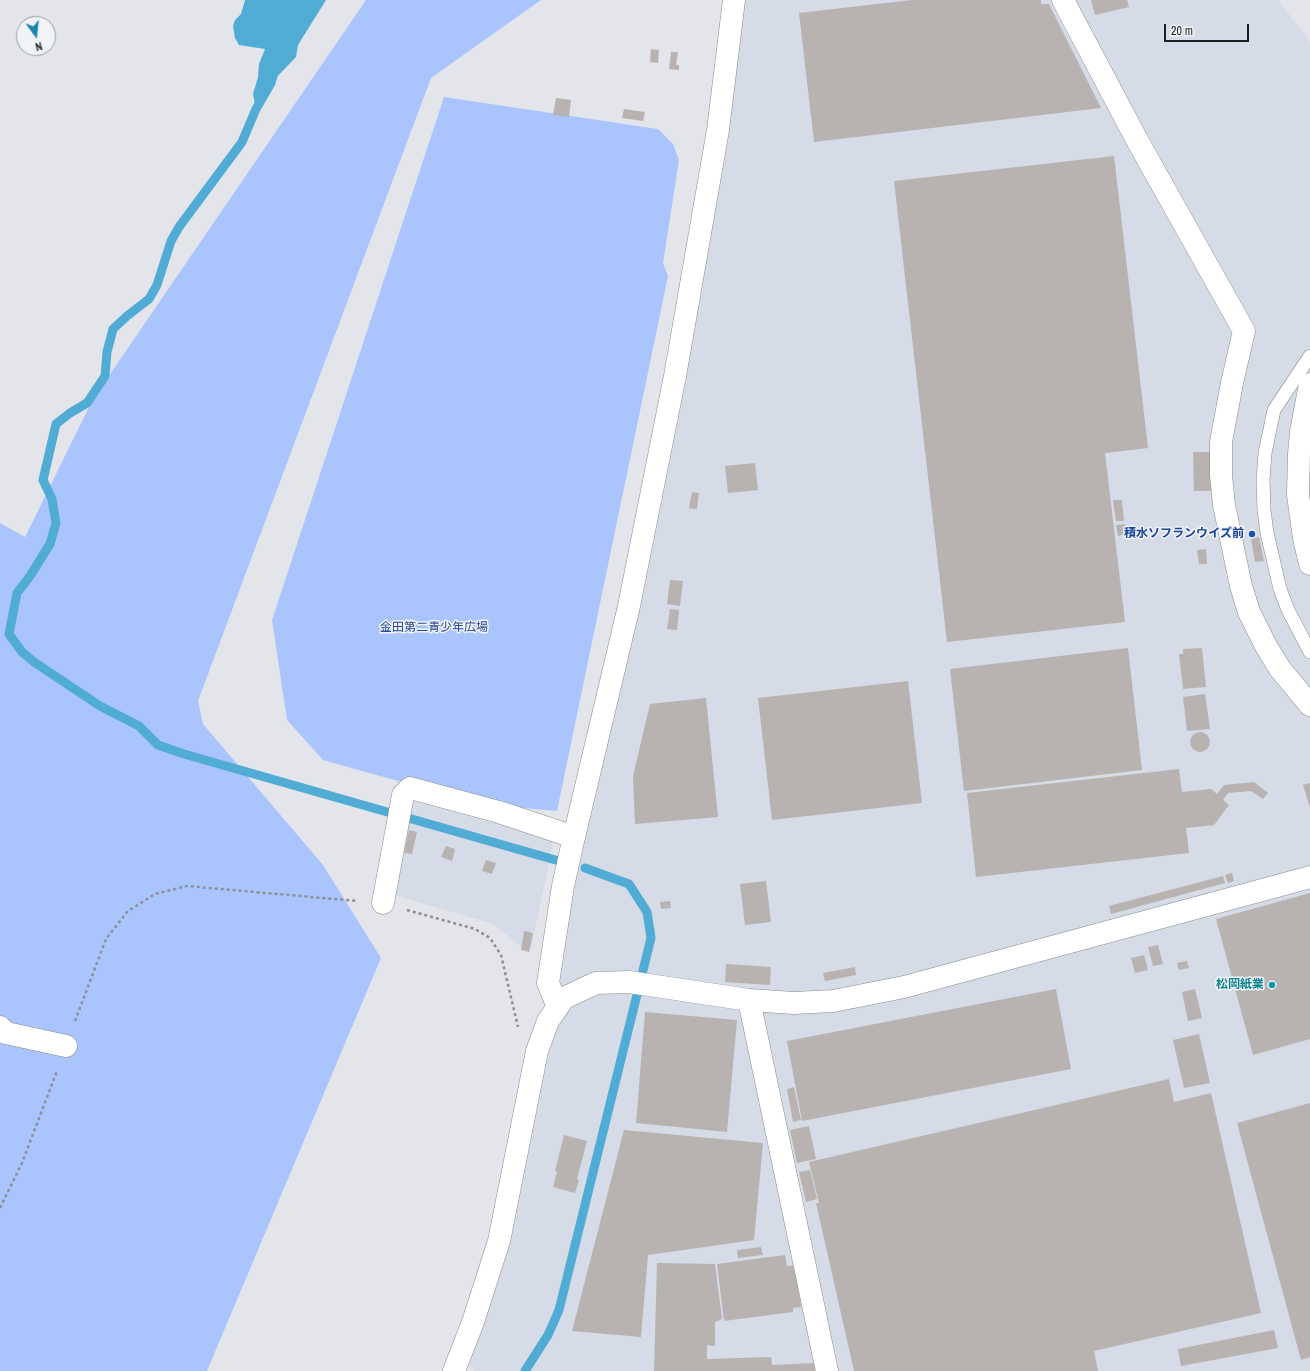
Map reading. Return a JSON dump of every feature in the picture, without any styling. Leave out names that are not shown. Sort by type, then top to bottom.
[{"type":"street","points":[[558,1007],[548,983],[563,886],[629,606],[675,376],[718,130],[734,0]]},
{"type":"street","points":[[1063,0],[1137,140],[1244,331],[1221,442],[1221,475],[1226,512],[1241,586],[1249,612],[1266,646],[1280,669],[1310,705]]},
{"type":"street","points":[[1310,384],[1301,432],[1298,495],[1304,538],[1310,564]]},
{"type":"street","points":[[384,903],[403,795],[410,788],[499,812],[574,837]]},
{"type":"street","points":[[454,1371],[473,1322],[499,1241],[539,1047],[548,1021],[564,998],[596,983],[638,984],[749,1000],[794,1003],[833,1001],[904,987],[1310,876]]},
{"type":"street","points":[[749,1000],[827,1371]]},
{"type":"street","points":[[6,1034],[66,1046]]},
{"type":"lane","points":[[1310,356],[1274,410],[1265,453],[1263,480],[1264,510],[1267,533],[1278,582],[1288,610],[1310,652]]},
{"type":"lane","points":[[1298,495],[1310,515]]},
{"type":"path","points":[[0,1208],[22,1163],[106,939],[128,911],[155,894],[188,886],[384,903],[475,929],[490,938],[501,956],[517,1026],[539,1047]]},
{"type":"shaded area","points":[[245,0],[326,0],[298,45],[296,57],[271,83],[256,109],[253,94],[258,77],[259,64],[265,49],[239,45],[235,38],[233,26],[235,20],[241,14]]},
{"type":"shaded area","points":[[743,0],[1278,0],[1310,42],[1310,1371],[474,1371],[469,1364],[509,1248],[545,1068],[557,1028],[566,1011],[555,976]]},
{"type":"shaded area","points":[[408,800],[554,839],[531,949],[520,946],[493,924],[394,895]]},
{"type":"green space","points":[[366,0],[541,0],[431,78],[198,701],[203,724],[323,865],[381,958],[207,1371],[0,1371],[0,523],[25,537],[93,399]]},
{"type":"green space","name":"金田第二青少年広場","points":[[444,97],[658,129],[673,144],[679,160],[663,263],[668,276],[557,811],[480,804],[323,760],[287,720],[272,620]]},
{"type":"building","points":[[912,0],[1041,0],[1041,4],[1049,4],[1101,108],[814,142],[799,13]]},
{"type":"building","points":[[1091,0],[1127,0],[1129,7],[1095,15]]},
{"type":"building","points":[[651,49],[659,50],[658,63],[650,62]]},
{"type":"building","points":[[671,52],[678,52],[676,65],[679,65],[679,70],[669,69]]},
{"type":"building","points":[[556,98],[571,100],[569,117],[553,115]]},
{"type":"building","points":[[624,109],[645,112],[643,121],[622,118]]},
{"type":"building","points":[[1114,156],[1148,448],[1105,453],[1125,622],[947,642],[894,181]]},
{"type":"building","points":[[1193,452],[1210,452],[1211,491],[1194,491]]},
{"type":"building","points":[[755,463],[758,490],[728,493],[725,466]]},
{"type":"building","points":[[692,492],[699,493],[697,509],[689,508]]},
{"type":"building","points":[[1113,500],[1122,500],[1124,521],[1116,521]]},
{"type":"building","points":[[1125,524],[1126,534],[1118,536],[1116,525]]},
{"type":"building","points":[[1259,537],[1264,561],[1255,562],[1251,539]]},
{"type":"building","points":[[1206,549],[1207,564],[1199,564],[1197,550]]},
{"type":"building","points":[[670,580],[683,581],[680,606],[667,604]]},
{"type":"building","points":[[670,609],[679,610],[677,630],[667,629]]},
{"type":"building","points":[[1128,648],[1142,770],[964,791],[950,669]]},
{"type":"building","points":[[1202,648],[1206,687],[1183,689],[1179,654],[1183,654],[1183,649]]},
{"type":"building","points":[[908,681],[922,803],[772,820],[758,698]]},
{"type":"building","points":[[1205,694],[1210,729],[1187,731],[1183,697]]},
{"type":"building","points":[[706,698],[718,817],[635,824],[633,776],[650,704]]},
{"type":"building","points":[[1200,732],[1207,735],[1210,742],[1207,749],[1200,752],[1193,749],[1190,742],[1193,735]]},
{"type":"building","points":[[1179,769],[1182,792],[1211,789],[1217,794],[1224,785],[1254,782],[1268,793],[1263,799],[1251,791],[1228,793],[1223,800],[1229,805],[1214,825],[1186,828],[1189,853],[976,877],[967,793]]},
{"type":"building","points":[[1310,783],[1310,808],[1303,785]]},
{"type":"building","points":[[409,830],[417,832],[412,854],[404,853]]},
{"type":"building","points":[[446,846],[455,849],[452,861],[441,857]]},
{"type":"building","points":[[486,860],[496,863],[492,874],[482,871]]},
{"type":"building","points":[[1232,873],[1234,881],[1228,883],[1225,875]]},
{"type":"building","points":[[1223,876],[1225,883],[1111,914],[1109,906]]},
{"type":"building","points":[[766,881],[771,922],[745,925],[740,884]]},
{"type":"building","name":"松岡紙業","points":[[1310,893],[1310,1039],[1253,1055],[1216,919]]},
{"type":"building","points":[[670,901],[671,908],[661,909],[660,902]]},
{"type":"building","points":[[524,931],[533,933],[529,952],[521,950]]},
{"type":"building","points":[[1158,945],[1163,964],[1153,966],[1148,947]]},
{"type":"building","points":[[1144,955],[1148,970],[1135,973],[1131,958]]},
{"type":"building","points":[[1187,961],[1189,968],[1179,970],[1177,963]]},
{"type":"building","points":[[726,964],[771,967],[770,985],[725,982]]},
{"type":"building","points":[[855,967],[856,975],[825,981],[823,973]]},
{"type":"building","points":[[1056,989],[1071,1069],[802,1121],[787,1041]]},
{"type":"building","points":[[1195,989],[1202,1018],[1188,1021],[1182,992]]},
{"type":"building","points":[[645,1012],[737,1020],[727,1132],[636,1123]]},
{"type":"building","points":[[1199,1034],[1210,1083],[1184,1088],[1173,1040]]},
{"type":"building","points":[[1169,1079],[1174,1102],[1211,1093],[1261,1313],[1094,1351],[1098,1371],[854,1371],[816,1203],[819,1203],[809,1162]]},
{"type":"building","points":[[794,1087],[801,1120],[793,1122],[787,1089]]},
{"type":"building","points":[[1310,1103],[1310,1357],[1301,1360],[1237,1123]]},
{"type":"building","points":[[809,1126],[816,1159],[797,1163],[790,1130]]},
{"type":"building","points":[[624,1130],[763,1143],[754,1240],[648,1255],[641,1337],[572,1331]]},
{"type":"building","points":[[564,1135],[587,1141],[575,1193],[553,1187],[557,1172],[555,1171]]},
{"type":"building","points":[[810,1170],[817,1199],[806,1202],[799,1172]]},
{"type":"building","points":[[761,1247],[763,1255],[738,1258],[737,1250]]},
{"type":"building","points":[[785,1255],[787,1266],[795,1265],[801,1307],[793,1308],[793,1312],[724,1321],[717,1264]]},
{"type":"building","points":[[657,1263],[715,1264],[722,1319],[715,1322],[715,1346],[707,1345],[707,1359],[771,1357],[772,1365],[815,1363],[815,1371],[654,1371]]},
{"type":"building","points":[[1274,1330],[1278,1348],[1181,1366],[1178,1349]]},
{"type":"waterway","points":[[273,76],[271,83],[256,109],[242,142],[179,227],[171,241],[157,285],[149,299],[113,329],[107,352],[105,376],[87,403],[70,413],[56,424],[43,480],[52,499],[56,523],[50,544],[30,576],[17,593],[9,634],[22,652],[34,662],[100,706],[139,726],[158,745],[184,754],[559,861]]},
{"type":"waterway","points":[[525,1371],[548,1335],[559,1310],[651,938],[647,912],[629,884],[585,868]]},
{"type":"place","name":"積水ソフランウイズ前","points":[[1252,534]]},
{"type":"place","name":"松岡紙業","points":[[1272,985]]}]
